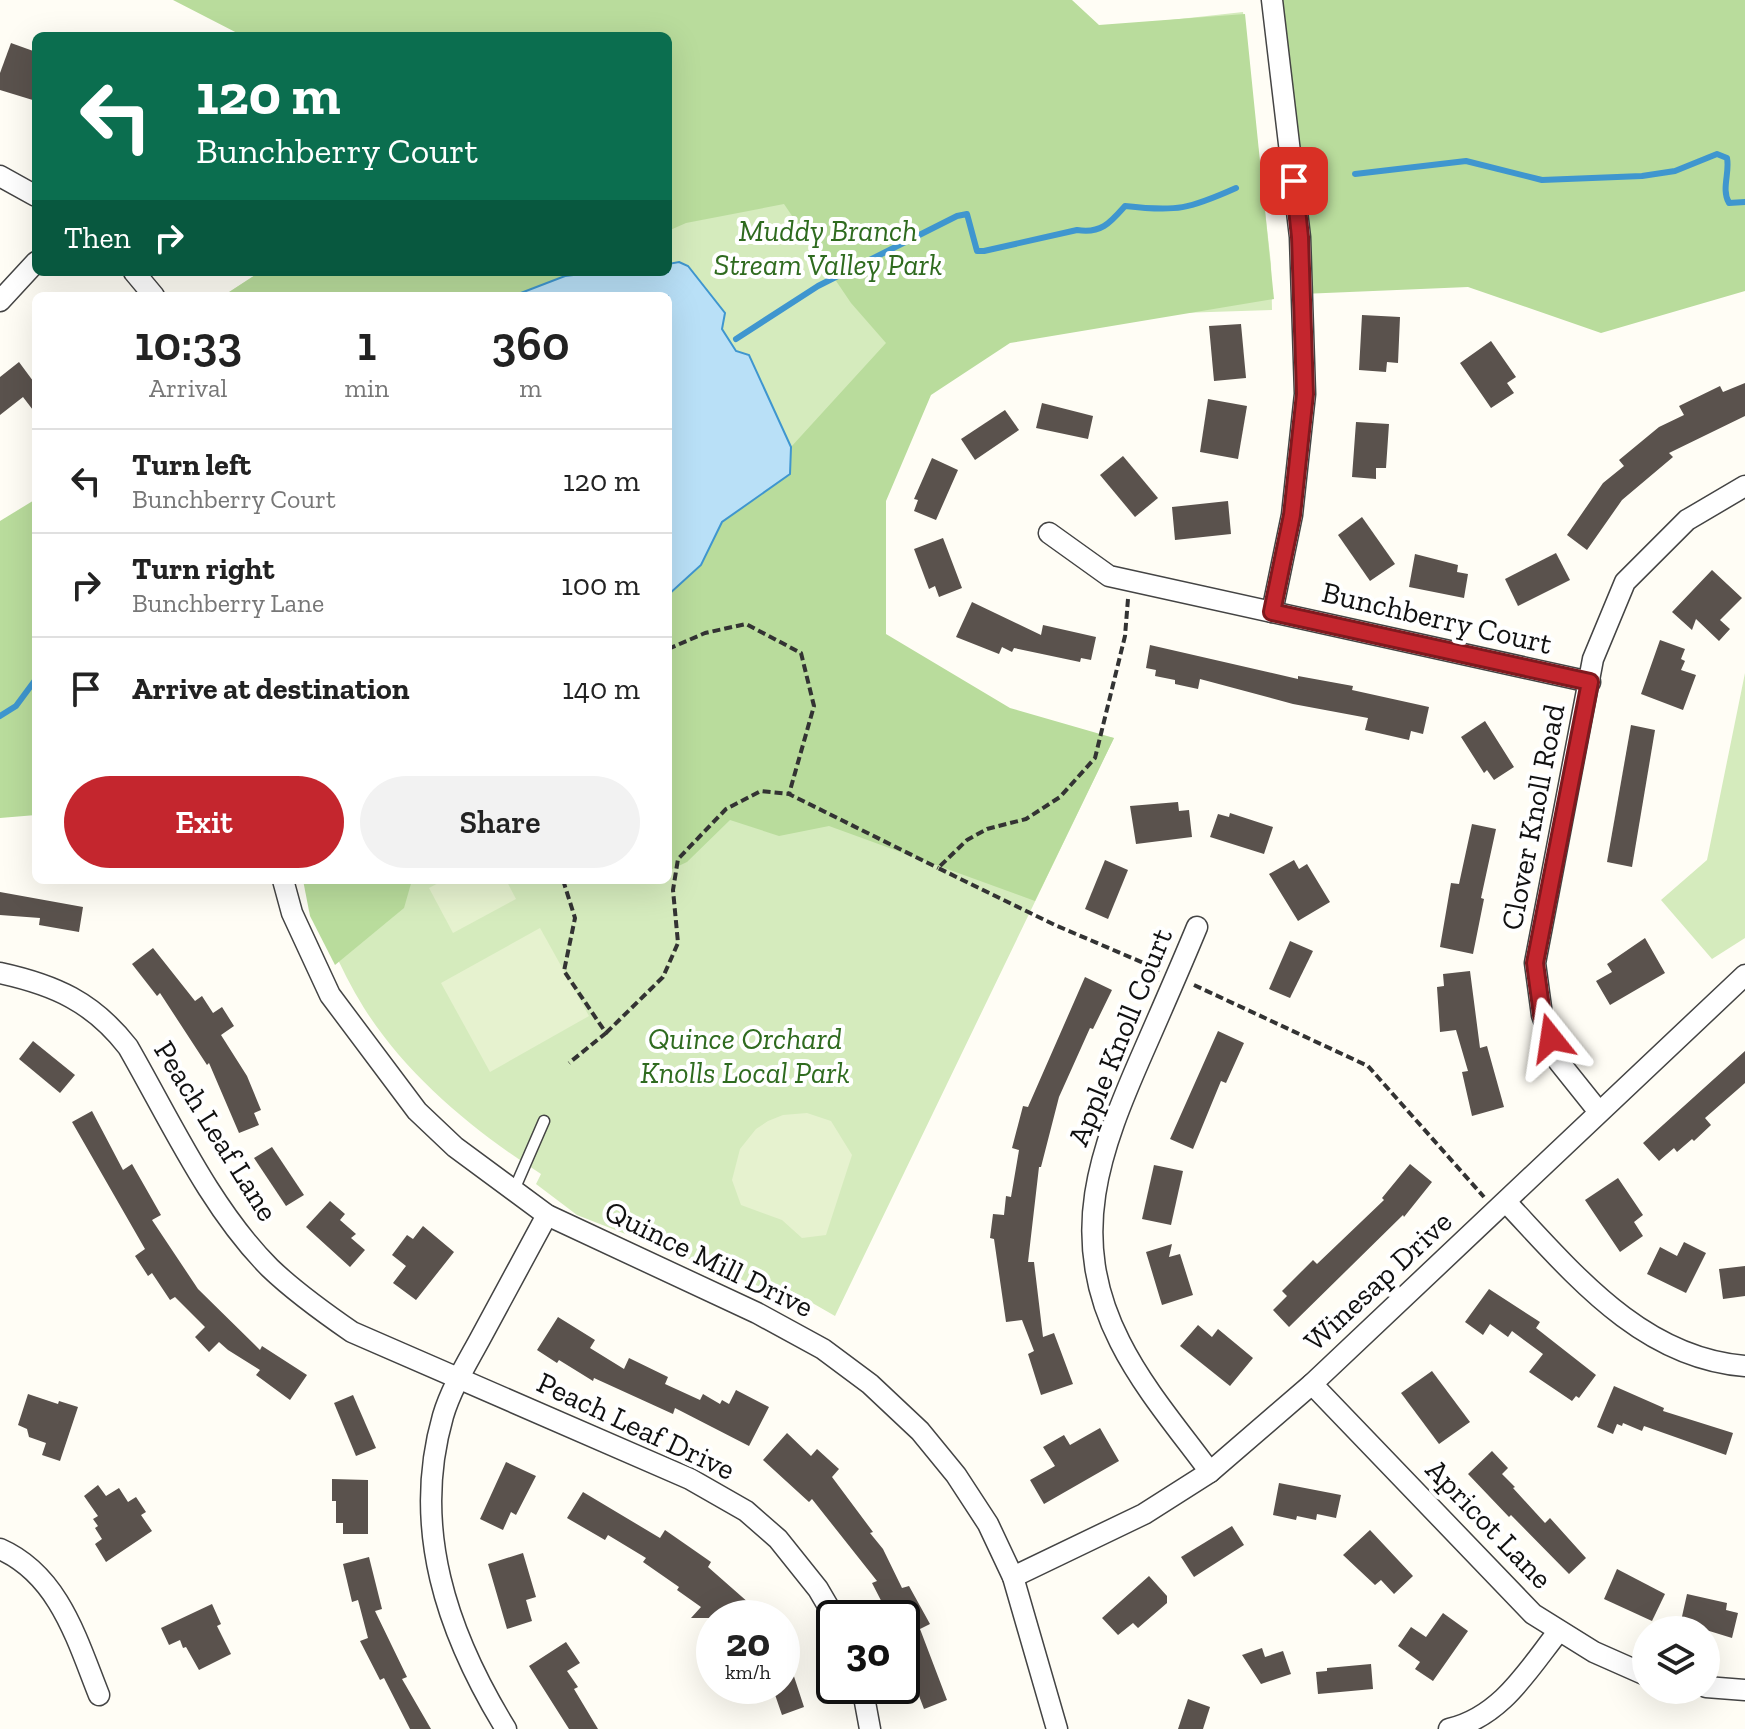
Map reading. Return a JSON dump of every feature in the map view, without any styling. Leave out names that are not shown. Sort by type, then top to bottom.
[{"type":"street","points":[[1272,0],[1300,237],[1305,394],[1292,515],[1272,612]]},
{"type":"street","points":[[0,176],[32,194]]},
{"type":"street","points":[[0,301],[32,266]]},
{"type":"street","points":[[137,276],[151,292]]},
{"type":"street","name":"Clover Knoll Road","points":[[1599,1112],[1559,1062],[1542,1015],[1535,963],[1593,659],[1625,582],[1687,520],[1745,486]]},
{"type":"street","name":"Bunchberry Court","points":[[1049,533],[1109,576],[1590,682]]},
{"type":"street","name":"Quince Mill Drive","points":[[284,884],[292,913],[330,995],[408,1100],[455,1147],[547,1215],[757,1313],[823,1349],[870,1384],[920,1431],[956,1475],[988,1524],[1013,1577],[1057,1729]]},
{"type":"street","name":"Apple Knoll Court","points":[[1197,927],[1113,1120],[1093,1198],[1092,1239],[1096,1273],[1118,1340],[1210,1472]]},
{"type":"street","name":"Peach Leaf Lane","points":[[0,973],[28,979],[82,1001],[112,1027],[128,1047],[213,1195],[242,1237],[302,1297],[352,1332],[459,1378]]},
{"type":"street","name":"Winesap Drive","points":[[1013,1577],[1144,1514],[1210,1472],[1312,1384],[1745,975]]},
{"type":"street","points":[[1500,1208],[1590,1292],[1624,1319],[1680,1350],[1722,1364],[1745,1366]]},
{"type":"street","points":[[506,1729],[482,1690],[442,1594],[431,1526],[432,1476],[443,1415],[459,1378],[547,1215]]},
{"type":"street","name":"Peach Leaf Drive","points":[[459,1378],[690,1479],[746,1511],[778,1539],[824,1600]]},
{"type":"street","name":"Apricot Lane","points":[[1312,1384],[1533,1614],[1558,1632],[1632,1670]]},
{"type":"street","points":[[0,1549],[14,1555],[44,1581],[69,1619],[99,1695]]},
{"type":"street","points":[[1449,1729],[1485,1715],[1507,1697],[1558,1632]]},
{"type":"street","points":[[1720,1688],[1745,1690]]},
{"type":"street","points":[[865,1704],[870,1729]]},
{"type":"lane","points":[[514,1190],[544,1121]]},
{"type":"path","points":[[938,868],[967,840],[987,829],[1026,819],[1060,797],[1095,758],[1125,636],[1133,581]]},
{"type":"path","points":[[672,647],[705,633],[746,624],[801,653],[814,706],[789,794]]},
{"type":"path","points":[[569,1063],[606,1033],[663,977],[678,943],[673,890],[678,859],[726,809],[761,791],[789,794],[1055,925],[1368,1066],[1484,1197],[1500,1208]]},
{"type":"path","points":[[564,884],[575,918],[564,971],[606,1033]]},
{"type":"green space","name":"Muddy Branch Stream Valley Park","points":[[173,0],[1072,0],[1099,25],[1245,14],[1274,299],[1010,343],[931,395],[886,501],[886,634],[1010,708],[1114,738],[1035,901],[829,826],[779,836],[730,820],[687,862],[672,869],[672,591],[701,565],[722,522],[790,474],[791,447],[886,343],[851,303],[784,204],[686,223],[672,229],[672,32],[235,32]]},
{"type":"green space","points":[[1278,0],[1745,0],[1745,291],[1601,333],[1468,287],[1302,294]]},
{"type":"green space","points":[[1243,12],[1271,264],[1272,310],[1118,315],[967,346],[894,399],[846,609],[1010,715],[1114,738],[835,1316],[788,1289],[784,1296],[577,1215],[536,1184],[541,1174],[467,1121],[421,1079],[381,1033],[347,977],[308,884],[672,884],[672,292],[229,292],[254,276],[672,276],[672,129],[1098,28]]},
{"type":"green space","points":[[254,276],[564,276],[523,292],[229,292]]},
{"type":"green space","points":[[32,501],[32,815],[0,818],[0,521]]},
{"type":"green space","points":[[1745,673],[1745,938],[1712,959],[1661,900],[1707,860]]},
{"type":"green space","points":[[304,884],[411,884],[404,908],[335,965],[310,916]]},
{"type":"green space","points":[[436,884],[508,884],[516,899],[453,933],[429,888]]},
{"type":"green space","points":[[540,928],[589,1016],[490,1072],[441,983]]},
{"type":"green space","points":[[807,1113],[831,1121],[852,1155],[826,1235],[802,1238],[782,1220],[741,1205],[732,1180],[740,1149],[756,1129],[783,1115]]},
{"type":"water","points":[[679,262],[688,266],[725,313],[722,329],[736,351],[749,355],[791,447],[790,474],[722,522],[701,565],[672,591],[672,292],[523,292],[565,276],[672,276],[672,263]]},
{"type":"building","points":[[11,43],[32,51],[32,100],[0,90],[0,73]]},
{"type":"building","points":[[1362,315],[1400,317],[1398,363],[1387,362],[1386,372],[1359,370]]},
{"type":"building","points":[[1241,324],[1246,378],[1214,381],[1209,326]]},
{"type":"building","points":[[1491,341],[1516,377],[1507,383],[1514,393],[1491,408],[1460,363]]},
{"type":"building","points":[[19,362],[32,380],[32,409],[23,397],[0,415],[0,377]]},
{"type":"building","points":[[1745,383],[1745,416],[1669,453],[1673,457],[1622,500],[1587,550],[1567,535],[1603,483],[1624,466],[1619,460],[1659,427],[1684,415],[1679,406],[1720,386],[1723,392]]},
{"type":"building","points":[[1208,399],[1247,406],[1238,459],[1200,452]]},
{"type":"building","points":[[1042,403],[1093,416],[1088,439],[1036,428]]},
{"type":"building","points":[[1005,410],[1019,430],[975,460],[961,439]]},
{"type":"building","points":[[1356,422],[1389,424],[1386,468],[1376,468],[1376,479],[1352,477]]},
{"type":"building","points":[[1123,456],[1158,498],[1135,517],[1100,475]]},
{"type":"building","points":[[932,458],[958,470],[936,520],[914,511],[918,500],[914,499]]},
{"type":"building","points":[[1228,501],[1231,534],[1175,540],[1172,507]]},
{"type":"building","points":[[1362,517],[1395,564],[1370,581],[1338,535]]},
{"type":"building","points":[[943,538],[962,588],[939,597],[935,586],[929,589],[914,549]]},
{"type":"building","points":[[1556,553],[1570,580],[1518,606],[1505,579]]},
{"type":"building","points":[[1415,554],[1458,565],[1457,572],[1468,574],[1464,598],[1409,587]]},
{"type":"building","points":[[1712,570],[1742,598],[1720,620],[1730,629],[1719,641],[1696,619],[1692,630],[1672,612]]},
{"type":"building","points":[[972,602],[1041,635],[1043,625],[1096,637],[1091,660],[1081,658],[1080,662],[1014,648],[1012,652],[1002,647],[999,654],[956,637]]},
{"type":"building","points":[[1660,640],[1685,649],[1681,670],[1696,675],[1683,710],[1641,694]]},
{"type":"building","points":[[1150,645],[1298,679],[1298,676],[1353,686],[1352,690],[1429,707],[1423,734],[1411,731],[1409,740],[1365,730],[1368,718],[1293,704],[1200,679],[1198,689],[1175,684],[1175,680],[1155,676],[1156,670],[1146,668]]},
{"type":"building","points":[[1485,721],[1514,767],[1494,780],[1487,770],[1484,773],[1461,737]]},
{"type":"building","points":[[1631,725],[1655,730],[1632,867],[1607,862]]},
{"type":"building","points":[[1178,802],[1179,811],[1189,810],[1192,837],[1136,844],[1130,806]]},
{"type":"building","points":[[1230,813],[1273,827],[1264,854],[1210,837],[1218,814],[1229,817]]},
{"type":"building","points":[[1472,824],[1496,829],[1473,954],[1440,947],[1451,883],[1459,884]]},
{"type":"building","points":[[1105,860],[1128,870],[1108,919],[1085,909]]},
{"type":"building","points":[[1294,860],[1299,869],[1307,864],[1330,902],[1298,921],[1269,874]]},
{"type":"building","points":[[0,892],[83,907],[79,932],[39,925],[40,918],[0,915]]},
{"type":"building","points":[[1645,938],[1665,973],[1610,1005],[1596,981],[1612,972],[1607,964]]},
{"type":"building","points":[[1290,941],[1313,951],[1290,998],[1269,989]]},
{"type":"building","points":[[153,948],[195,1001],[202,996],[213,1013],[222,1007],[234,1026],[221,1035],[247,1076],[261,1110],[254,1113],[259,1125],[239,1133],[209,1063],[207,1065],[160,993],[157,996],[132,964]]},
{"type":"building","points":[[1470,971],[1480,1048],[1487,1046],[1504,1107],[1472,1116],[1462,1072],[1468,1071],[1456,1030],[1440,1032],[1437,987],[1444,986],[1443,974]]},
{"type":"building","points":[[1085,977],[1112,990],[1093,1029],[1090,1028],[1059,1097],[1039,1167],[1028,1262],[1034,1262],[1043,1337],[1054,1333],[1073,1384],[1041,1395],[1028,1354],[1034,1351],[1022,1320],[1006,1322],[994,1239],[990,1238],[993,1214],[1004,1215],[1006,1196],[1011,1197],[1019,1150],[1012,1148],[1023,1106],[1028,1107]]},
{"type":"building","points":[[1218,1031],[1244,1043],[1226,1083],[1221,1081],[1193,1149],[1170,1139]]},
{"type":"building","points":[[33,1041],[75,1075],[60,1093],[19,1059]]},
{"type":"building","points":[[1745,1051],[1745,1083],[1705,1118],[1711,1125],[1694,1141],[1692,1139],[1677,1152],[1674,1148],[1659,1161],[1643,1143]]},
{"type":"building","points":[[92,1111],[123,1170],[132,1164],[161,1215],[152,1220],[198,1289],[260,1350],[262,1346],[307,1375],[290,1400],[256,1375],[260,1370],[219,1342],[209,1352],[195,1337],[205,1327],[175,1297],[170,1300],[152,1273],[148,1276],[135,1256],[145,1249],[72,1122]]},
{"type":"building","points":[[272,1147],[304,1195],[286,1206],[254,1158]]},
{"type":"building","points":[[1410,1164],[1432,1182],[1404,1217],[1289,1327],[1273,1310],[1287,1296],[1282,1291],[1313,1260],[1317,1264],[1384,1200],[1382,1198]]},
{"type":"building","points":[[1154,1165],[1183,1171],[1171,1225],[1142,1219]]},
{"type":"building","points":[[1618,1178],[1643,1215],[1634,1222],[1643,1236],[1620,1252],[1585,1200]]},
{"type":"building","points":[[330,1201],[345,1214],[340,1220],[356,1234],[351,1238],[365,1250],[350,1267],[306,1227]]},
{"type":"building","points":[[423,1226],[454,1252],[416,1300],[393,1283],[406,1266],[392,1255],[407,1235],[413,1239]]},
{"type":"building","points":[[1684,1242],[1706,1253],[1686,1293],[1647,1274],[1660,1247],[1677,1256]]},
{"type":"building","points":[[1172,1244],[1169,1257],[1180,1254],[1193,1295],[1162,1305],[1146,1252]]},
{"type":"building","points":[[1745,1266],[1745,1296],[1723,1299],[1719,1269]]},
{"type":"building","points":[[1489,1289],[1540,1322],[1536,1328],[1596,1375],[1579,1398],[1576,1396],[1572,1401],[1529,1372],[1543,1354],[1512,1331],[1508,1337],[1490,1324],[1483,1335],[1465,1322]]},
{"type":"building","points":[[558,1317],[595,1340],[590,1348],[624,1369],[629,1358],[668,1377],[665,1384],[700,1400],[703,1394],[720,1404],[722,1400],[729,1404],[736,1390],[769,1407],[749,1446],[675,1408],[673,1414],[594,1378],[593,1381],[537,1350]]},
{"type":"building","points":[[1198,1325],[1212,1337],[1218,1329],[1253,1358],[1230,1386],[1180,1346]]},
{"type":"building","points":[[1432,1371],[1470,1422],[1439,1444],[1401,1393]]},
{"type":"building","points":[[1614,1386],[1664,1408],[1663,1411],[1733,1433],[1726,1455],[1644,1426],[1642,1431],[1623,1423],[1622,1426],[1617,1424],[1613,1434],[1597,1427]]},
{"type":"building","points":[[28,1394],[78,1407],[60,1461],[42,1455],[46,1443],[29,1437],[27,1429],[18,1425]]},
{"type":"building","points":[[353,1395],[376,1448],[356,1456],[334,1403]]},
{"type":"building","points":[[1100,1428],[1119,1461],[1044,1504],[1030,1480],[1055,1466],[1043,1447],[1064,1435],[1070,1445]]},
{"type":"building","points":[[787,1433],[811,1456],[817,1449],[839,1469],[832,1477],[873,1532],[870,1533],[883,1549],[902,1588],[909,1586],[917,1600],[881,1600],[872,1583],[877,1581],[812,1499],[809,1502],[763,1460]]},
{"type":"building","points":[[1492,1451],[1508,1468],[1502,1474],[1513,1488],[1545,1523],[1550,1518],[1586,1558],[1569,1574],[1468,1474]]},
{"type":"building","points":[[506,1462],[536,1476],[516,1515],[511,1512],[503,1530],[480,1519]]},
{"type":"building","points":[[332,1479],[368,1480],[368,1534],[343,1534],[343,1523],[336,1523]]},
{"type":"building","points":[[1279,1483],[1341,1495],[1336,1518],[1317,1514],[1316,1520],[1297,1516],[1296,1520],[1273,1515]]},
{"type":"building","points":[[98,1485],[106,1496],[119,1488],[128,1502],[136,1497],[146,1512],[141,1515],[152,1531],[106,1562],[95,1544],[102,1539],[93,1519],[98,1516],[84,1496]]},
{"type":"building","points":[[583,1492],[660,1538],[665,1530],[711,1562],[708,1567],[746,1600],[696,1600],[696,1603],[677,1590],[679,1587],[643,1562],[646,1558],[608,1535],[605,1540],[567,1518]]},
{"type":"building","points":[[1232,1526],[1244,1545],[1194,1577],[1181,1557]]},
{"type":"building","points":[[1370,1530],[1413,1576],[1394,1594],[1381,1580],[1375,1585],[1343,1555]]},
{"type":"building","points":[[523,1553],[536,1597],[526,1600],[532,1621],[507,1629],[488,1564]]},
{"type":"building","points":[[369,1557],[382,1609],[375,1611],[407,1677],[402,1679],[431,1729],[410,1729],[384,1678],[380,1680],[360,1641],[368,1638],[358,1600],[352,1602],[343,1564]]},
{"type":"building","points":[[1617,1569],[1665,1594],[1654,1616],[1641,1616],[1604,1599]]},
{"type":"building","points":[[1149,1576],[1167,1596],[1167,1603],[1138,1628],[1133,1623],[1118,1635],[1102,1618]]},
{"type":"building","points":[[1687,1594],[1727,1603],[1726,1610],[1738,1613],[1732,1638],[1720,1634],[1720,1616],[1682,1616]]},
{"type":"building","points":[[212,1604],[221,1624],[217,1626],[231,1654],[199,1670],[180,1640],[169,1645],[161,1628]]},
{"type":"building","points":[[920,1606],[930,1624],[920,1629]]},
{"type":"building","points":[[1443,1613],[1468,1631],[1433,1681],[1415,1669],[1420,1662],[1398,1646],[1411,1627],[1426,1637]]},
{"type":"building","points":[[920,1629],[947,1700],[924,1709],[920,1698]]},
{"type":"building","points":[[566,1642],[580,1663],[567,1671],[598,1729],[569,1729],[529,1666]]},
{"type":"building","points":[[1262,1648],[1265,1657],[1283,1651],[1291,1674],[1261,1684],[1242,1655]]},
{"type":"building","points":[[1371,1664],[1373,1689],[1318,1694],[1316,1672]]},
{"type":"building","points":[[800,1695],[804,1707],[782,1715],[778,1704],[800,1704]]},
{"type":"building","points":[[1188,1699],[1210,1707],[1203,1729],[1178,1729]]},
{"type":"waterway","points":[[1355,174],[1466,161],[1542,180],[1642,176],[1675,171],[1717,154],[1727,158],[1726,192],[1729,203],[1745,202]]},
{"type":"waterway","points":[[736,339],[818,286],[957,216],[967,214],[977,251],[984,251],[1077,230],[1099,229],[1125,206],[1158,209],[1182,207],[1236,188]]},
{"type":"waterway","points":[[0,716],[16,706],[32,684]]},
{"type":"route","points":[[1294,181],[1300,237],[1305,394],[1292,515],[1272,612],[1590,682],[1535,963],[1542,1015],[1551,1038]]},
{"type":"park label","name":"Quince Orchard Knolls Local Park","points":[[745,1056]]}]
